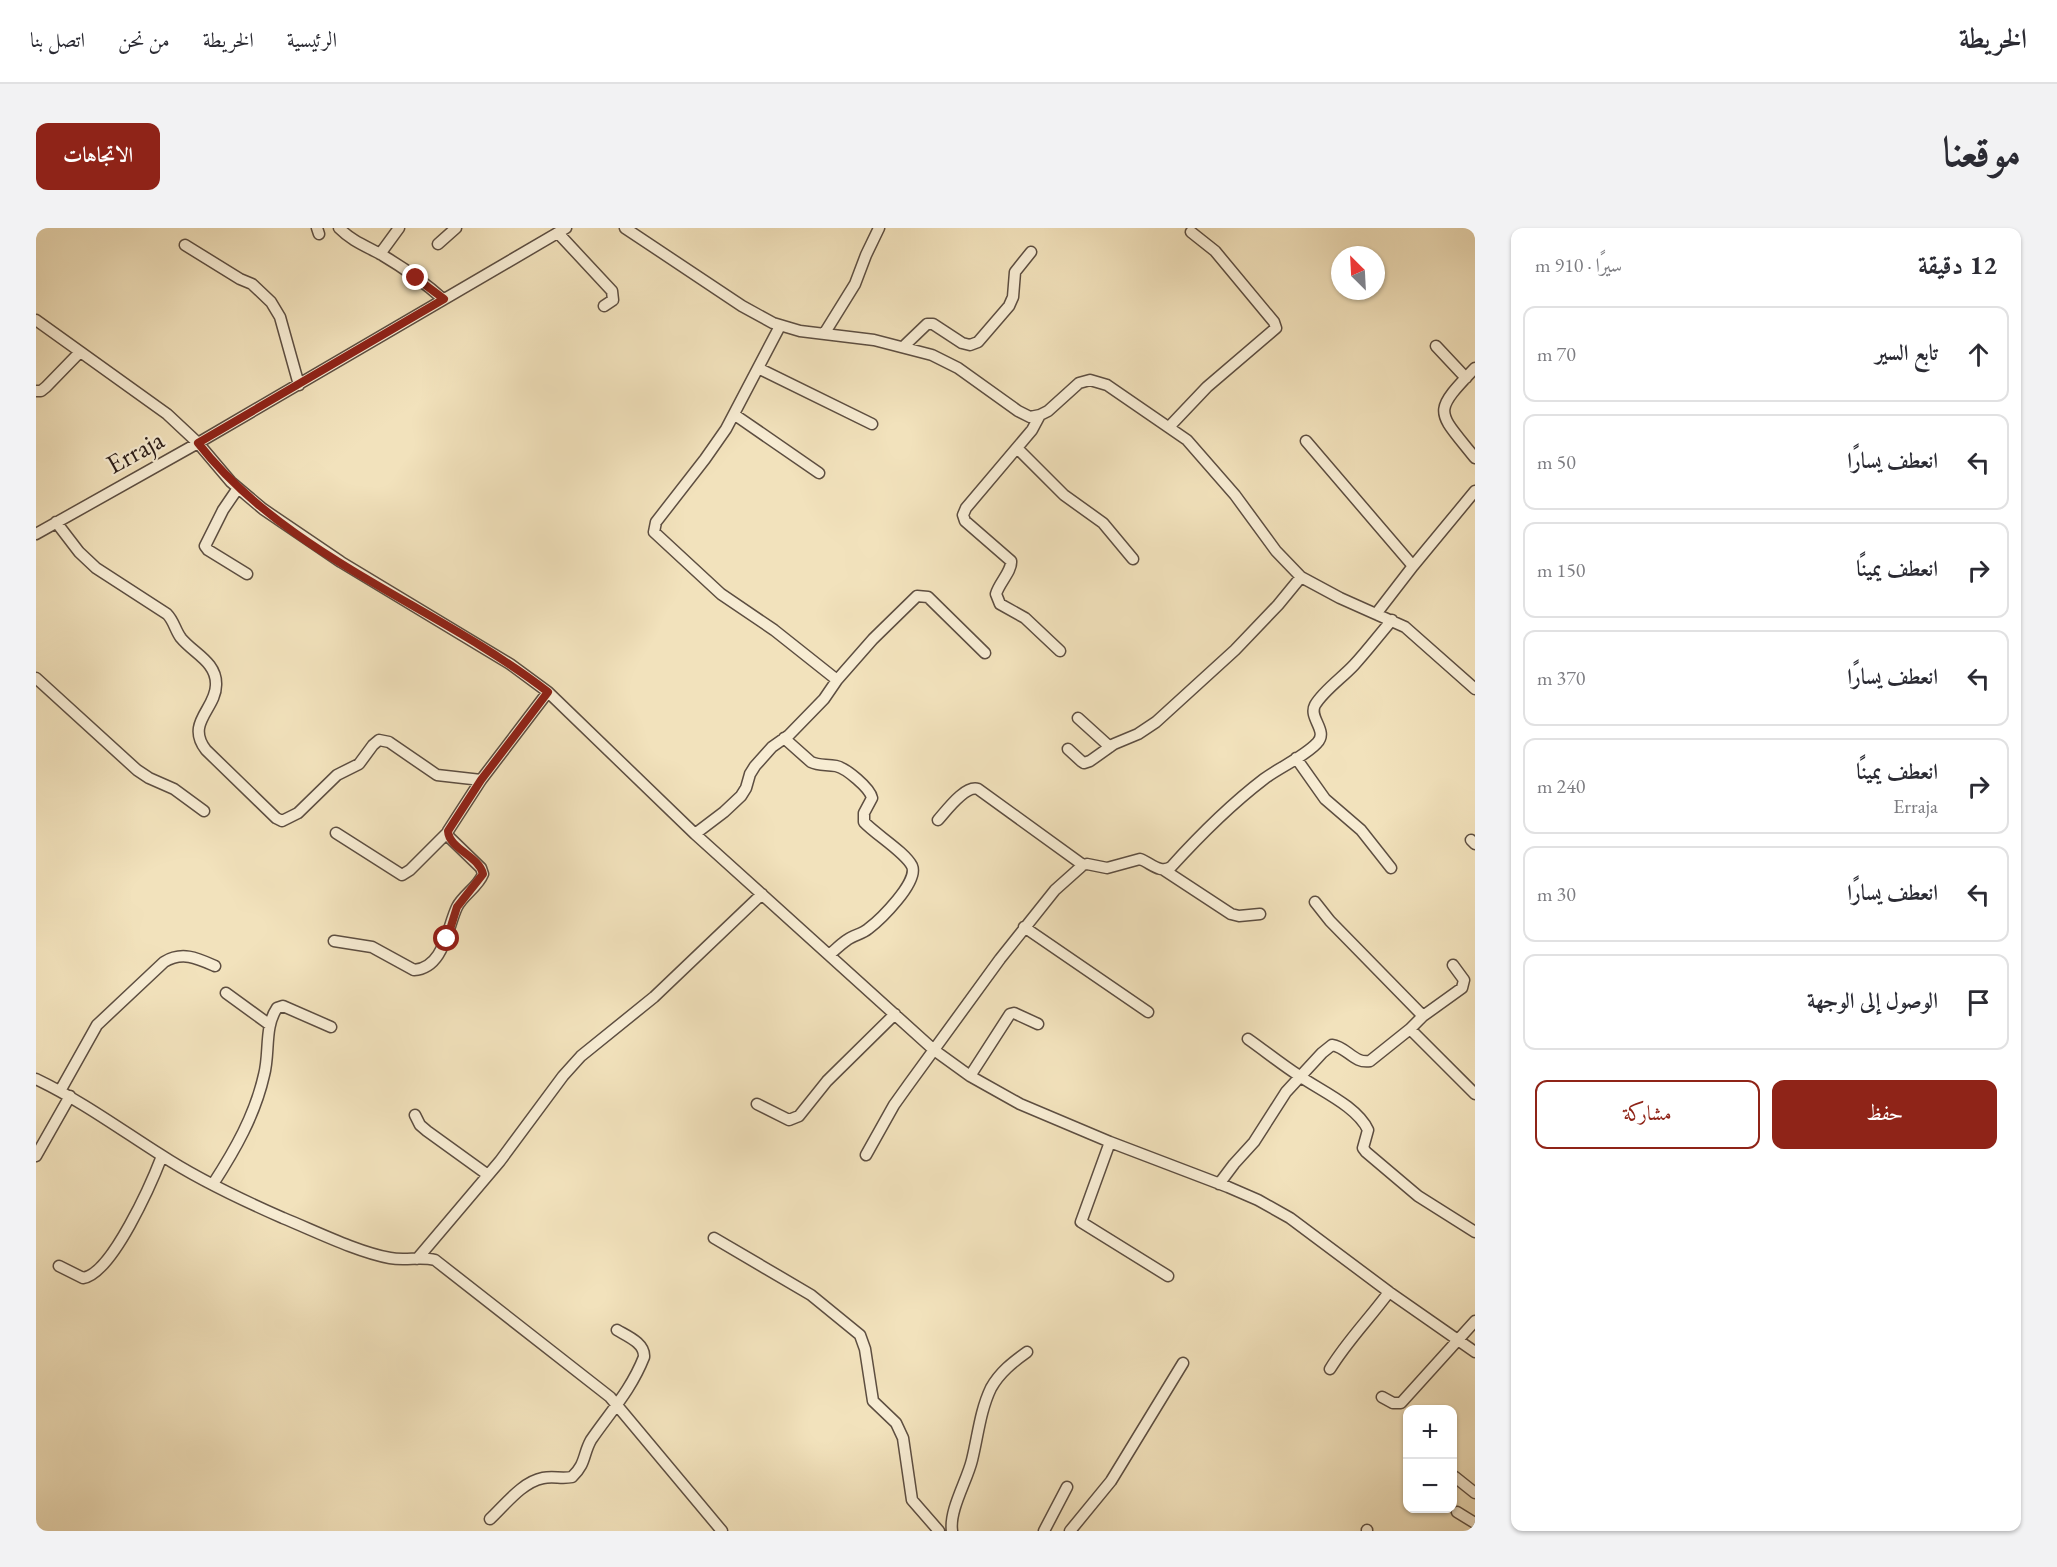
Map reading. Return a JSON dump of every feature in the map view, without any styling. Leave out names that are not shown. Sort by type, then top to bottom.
[{"type":"street","points":[[339,228],[355,242],[381,254],[444,299]]},
{"type":"street","points":[[381,254],[399,228]]},
{"type":"street","points":[[438,244],[456,228]]},
{"type":"street","points":[[625,228],[742,306],[780,326],[874,340],[946,361],[1030,417],[1048,411],[1079,383],[1090,380],[1107,385],[1188,440],[1235,495],[1276,550],[1301,577],[1340,598],[1405,627],[1475,689]]},
{"type":"street","points":[[824,334],[855,284],[879,228]]},
{"type":"street","points":[[562,231],[612,291],[613,300],[604,306]]},
{"type":"street","name":"Erraja","points":[[36,534],[299,385],[562,231]]},
{"type":"street","points":[[1169,427],[1207,387],[1276,328],[1274,322],[1215,251],[1191,232]]},
{"type":"street","points":[[185,245],[252,284],[271,302],[280,317],[299,385]]},
{"type":"street","points":[[903,347],[927,324],[933,324],[966,345],[974,344],[982,339],[1009,306],[1013,297],[1015,272],[1031,252]]},
{"type":"street","points":[[36,336],[39,323],[166,414],[198,443],[238,488],[263,509],[323,551],[510,664],[548,692],[695,834],[934,1050],[970,1076],[1020,1104],[1258,1200],[1290,1218],[1389,1292],[1475,1352]]},
{"type":"street","points":[[780,326],[735,415],[705,459],[656,522],[654,532],[721,594],[774,630],[837,680]]},
{"type":"street","points":[[1436,346],[1466,378]]},
{"type":"street","points":[[36,391],[41,391],[46,387],[80,352]]},
{"type":"street","points":[[758,368],[872,424]]},
{"type":"street","points":[[1475,368],[1446,400],[1443,410],[1448,424],[1475,458]]},
{"type":"street","points":[[735,415],[819,473]]},
{"type":"street","points":[[1040,415],[1032,430],[963,512],[963,518],[1011,561],[1011,567],[1001,580],[996,594],[1000,603],[1025,618],[1060,651]]},
{"type":"street","points":[[1306,441],[1413,566]]},
{"type":"street","points":[[1017,448],[1064,495],[1103,523],[1133,559]]},
{"type":"street","points":[[238,488],[223,510],[205,546],[247,574]]},
{"type":"street","points":[[1376,614],[1475,491]]},
{"type":"street","points":[[56,522],[79,552],[96,568],[166,614],[182,639],[210,666],[214,672],[216,685],[214,697],[200,721],[200,741],[206,750],[276,818],[282,821],[292,817],[336,776],[359,764],[379,740],[389,742],[437,775],[481,780]]},
{"type":"street","points":[[1068,750],[1084,763],[1156,722],[1235,650],[1301,577]]},
{"type":"street","points":[[695,834],[741,796],[752,770],[772,747],[824,699],[837,680],[910,601],[921,595],[928,597],[985,653]]},
{"type":"street","points":[[1164,870],[1171,867],[1206,829],[1245,794],[1280,767],[1316,744],[1321,736],[1313,711],[1318,701],[1392,620]]},
{"type":"street","points":[[36,678],[137,770],[174,789],[204,811]]},
{"type":"street","points":[[336,834],[402,875],[410,870],[447,833],[481,780],[548,692]]},
{"type":"street","points":[[1078,718],[1110,747]]},
{"type":"street","points":[[784,738],[811,762],[816,765],[835,765],[866,788],[872,794],[872,798],[864,813],[864,822],[911,865],[911,877],[899,897],[886,912],[869,928],[843,942],[830,955]]},
{"type":"street","points":[[1296,758],[1325,799],[1361,830],[1391,868]]},
{"type":"street","points":[[938,820],[966,790],[973,787],[1083,865],[1107,868],[1140,859],[1164,870],[1231,914],[1239,916],[1260,914]]},
{"type":"street","points":[[334,941],[372,947],[414,970],[428,964],[443,946],[457,907],[483,874],[481,868],[447,833]]},
{"type":"street","points":[[866,1155],[894,1105],[1024,927],[1055,890],[1083,865]]},
{"type":"street","points":[[417,1259],[531,1122],[581,1056],[654,998],[762,894]]},
{"type":"street","points":[[1315,902],[1330,921],[1423,1016]]},
{"type":"street","points":[[1024,927],[1148,1012]]},
{"type":"street","points":[[36,1156],[97,1025],[172,957],[186,955],[215,966]]},
{"type":"street","points":[[1219,1184],[1254,1142],[1286,1092],[1328,1047],[1338,1046],[1357,1060],[1370,1061],[1423,1016],[1462,988],[1463,977],[1453,965]]},
{"type":"street","points":[[226,993],[270,1025]]},
{"type":"street","points":[[213,1184],[240,1141],[262,1085],[270,1025],[277,1008],[283,1006],[332,1027]]},
{"type":"street","points":[[970,1076],[1010,1014],[1014,1013],[1038,1024]]},
{"type":"street","points":[[757,1104],[789,1120],[799,1116],[827,1081],[895,1014]]},
{"type":"street","points":[[1410,1029],[1475,1094]]},
{"type":"street","points":[[1248,1039],[1300,1077],[1337,1100],[1363,1121],[1368,1130],[1364,1150],[1373,1159],[1418,1196],[1475,1232]]},
{"type":"street","points":[[36,1079],[65,1093],[162,1156],[213,1184],[282,1217],[388,1258],[435,1260],[494,1308],[599,1386],[618,1405],[722,1531]]},
{"type":"street","points":[[415,1115],[417,1121],[427,1131],[488,1175]]},
{"type":"street","points":[[1110,1142],[1081,1222],[1168,1276]]},
{"type":"street","points":[[59,1266],[83,1278],[92,1275],[99,1268],[117,1246],[132,1220],[162,1156]]},
{"type":"street","points":[[714,1238],[811,1295],[860,1335],[866,1349],[873,1401],[896,1423],[903,1438],[912,1500],[939,1531]]},
{"type":"street","points":[[1330,1369],[1345,1346],[1389,1292]]},
{"type":"street","points":[[1382,1397],[1393,1403],[1401,1403],[1475,1321]]},
{"type":"street","points":[[490,1519],[533,1481],[543,1478],[572,1477],[584,1462],[591,1442],[637,1375],[644,1351],[642,1346],[617,1330]]},
{"type":"street","points":[[952,1531],[953,1516],[973,1459],[986,1402],[998,1378],[1010,1364],[1027,1352]]},
{"type":"street","points":[[1070,1531],[1099,1497],[1120,1467],[1183,1363]]},
{"type":"street","points":[[1457,1478],[1475,1493]]},
{"type":"street","points":[[1044,1531],[1067,1487]]},
{"type":"street","points":[[1457,1512],[1475,1522]]},
{"type":"route","points":[[416,278],[444,299],[198,443],[231,482],[297,533],[510,664],[548,692],[481,780],[447,833],[479,865],[483,874],[457,907],[447,939]]}]
